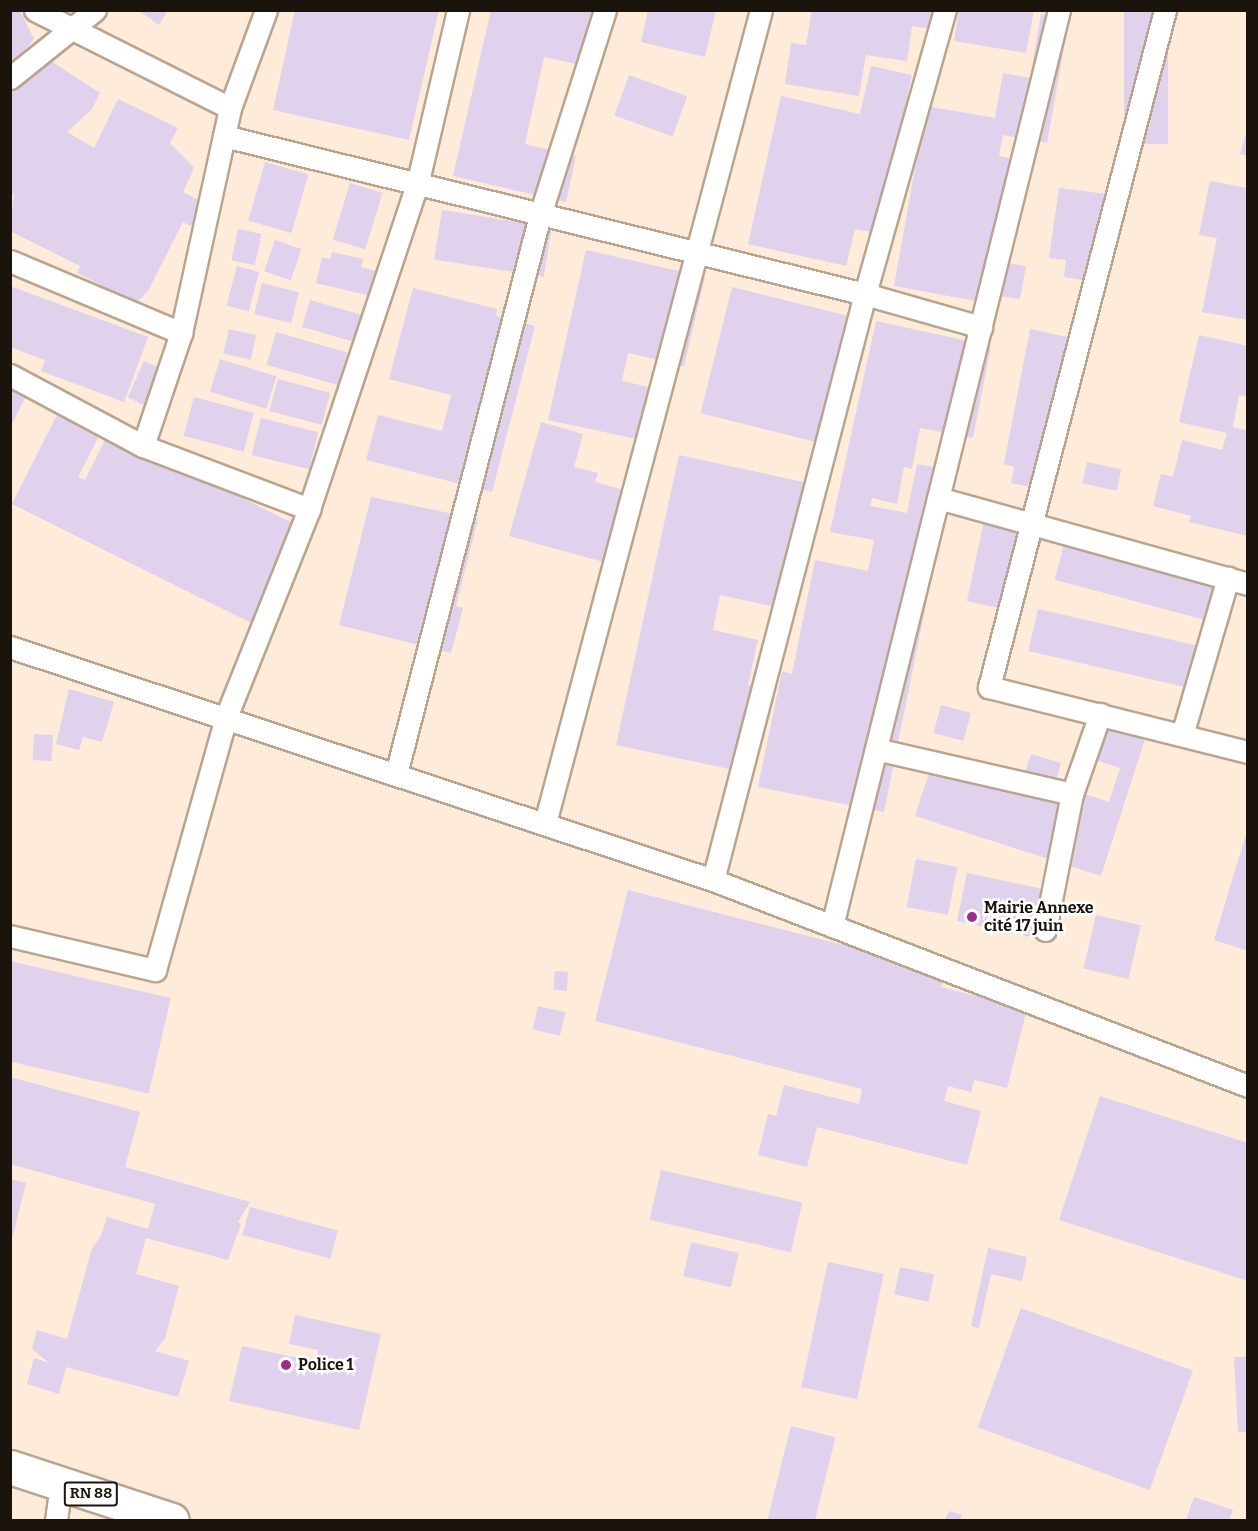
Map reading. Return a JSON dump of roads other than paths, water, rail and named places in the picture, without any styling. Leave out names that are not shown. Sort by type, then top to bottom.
[{"type":"main road","name":"RN 88","points":[[10,1467],[172,1521]]},
{"type":"street","points":[[35,10],[230,108]]},
{"type":"street","points":[[10,78],[95,10]]},
{"type":"street","points":[[143,446],[181,333],[230,108],[266,10]]},
{"type":"street","points":[[10,936],[155,970],[226,717],[309,509],[418,182],[458,10]]},
{"type":"street","points":[[396,774],[540,215],[605,10]]},
{"type":"street","points":[[545,824],[761,10]]},
{"type":"street","points":[[712,880],[865,294],[945,10]]},
{"type":"street","points":[[832,926],[1059,10]]},
{"type":"street","points":[[1165,10],[989,687],[1248,752]]},
{"type":"street","points":[[224,136],[418,182],[696,255],[865,294],[981,327]]},
{"type":"street","points":[[10,261],[181,333]]},
{"type":"street","points":[[10,375],[143,446],[309,509]]},
{"type":"street","points":[[938,498],[1032,522],[1238,581],[1182,735]]},
{"type":"street","points":[[10,647],[712,880],[1248,1086]]},
{"type":"street","points":[[1045,930],[1072,794],[1100,714]]},
{"type":"street","points":[[876,749],[1072,794]]},
{"type":"street","points":[[56,1521],[61,1484]]},
{"type":"place","name":"Mairie Annexe cité 17 juin","points":[[972,917]]},
{"type":"place","name":"Police 1","points":[[286,1365]]}]
